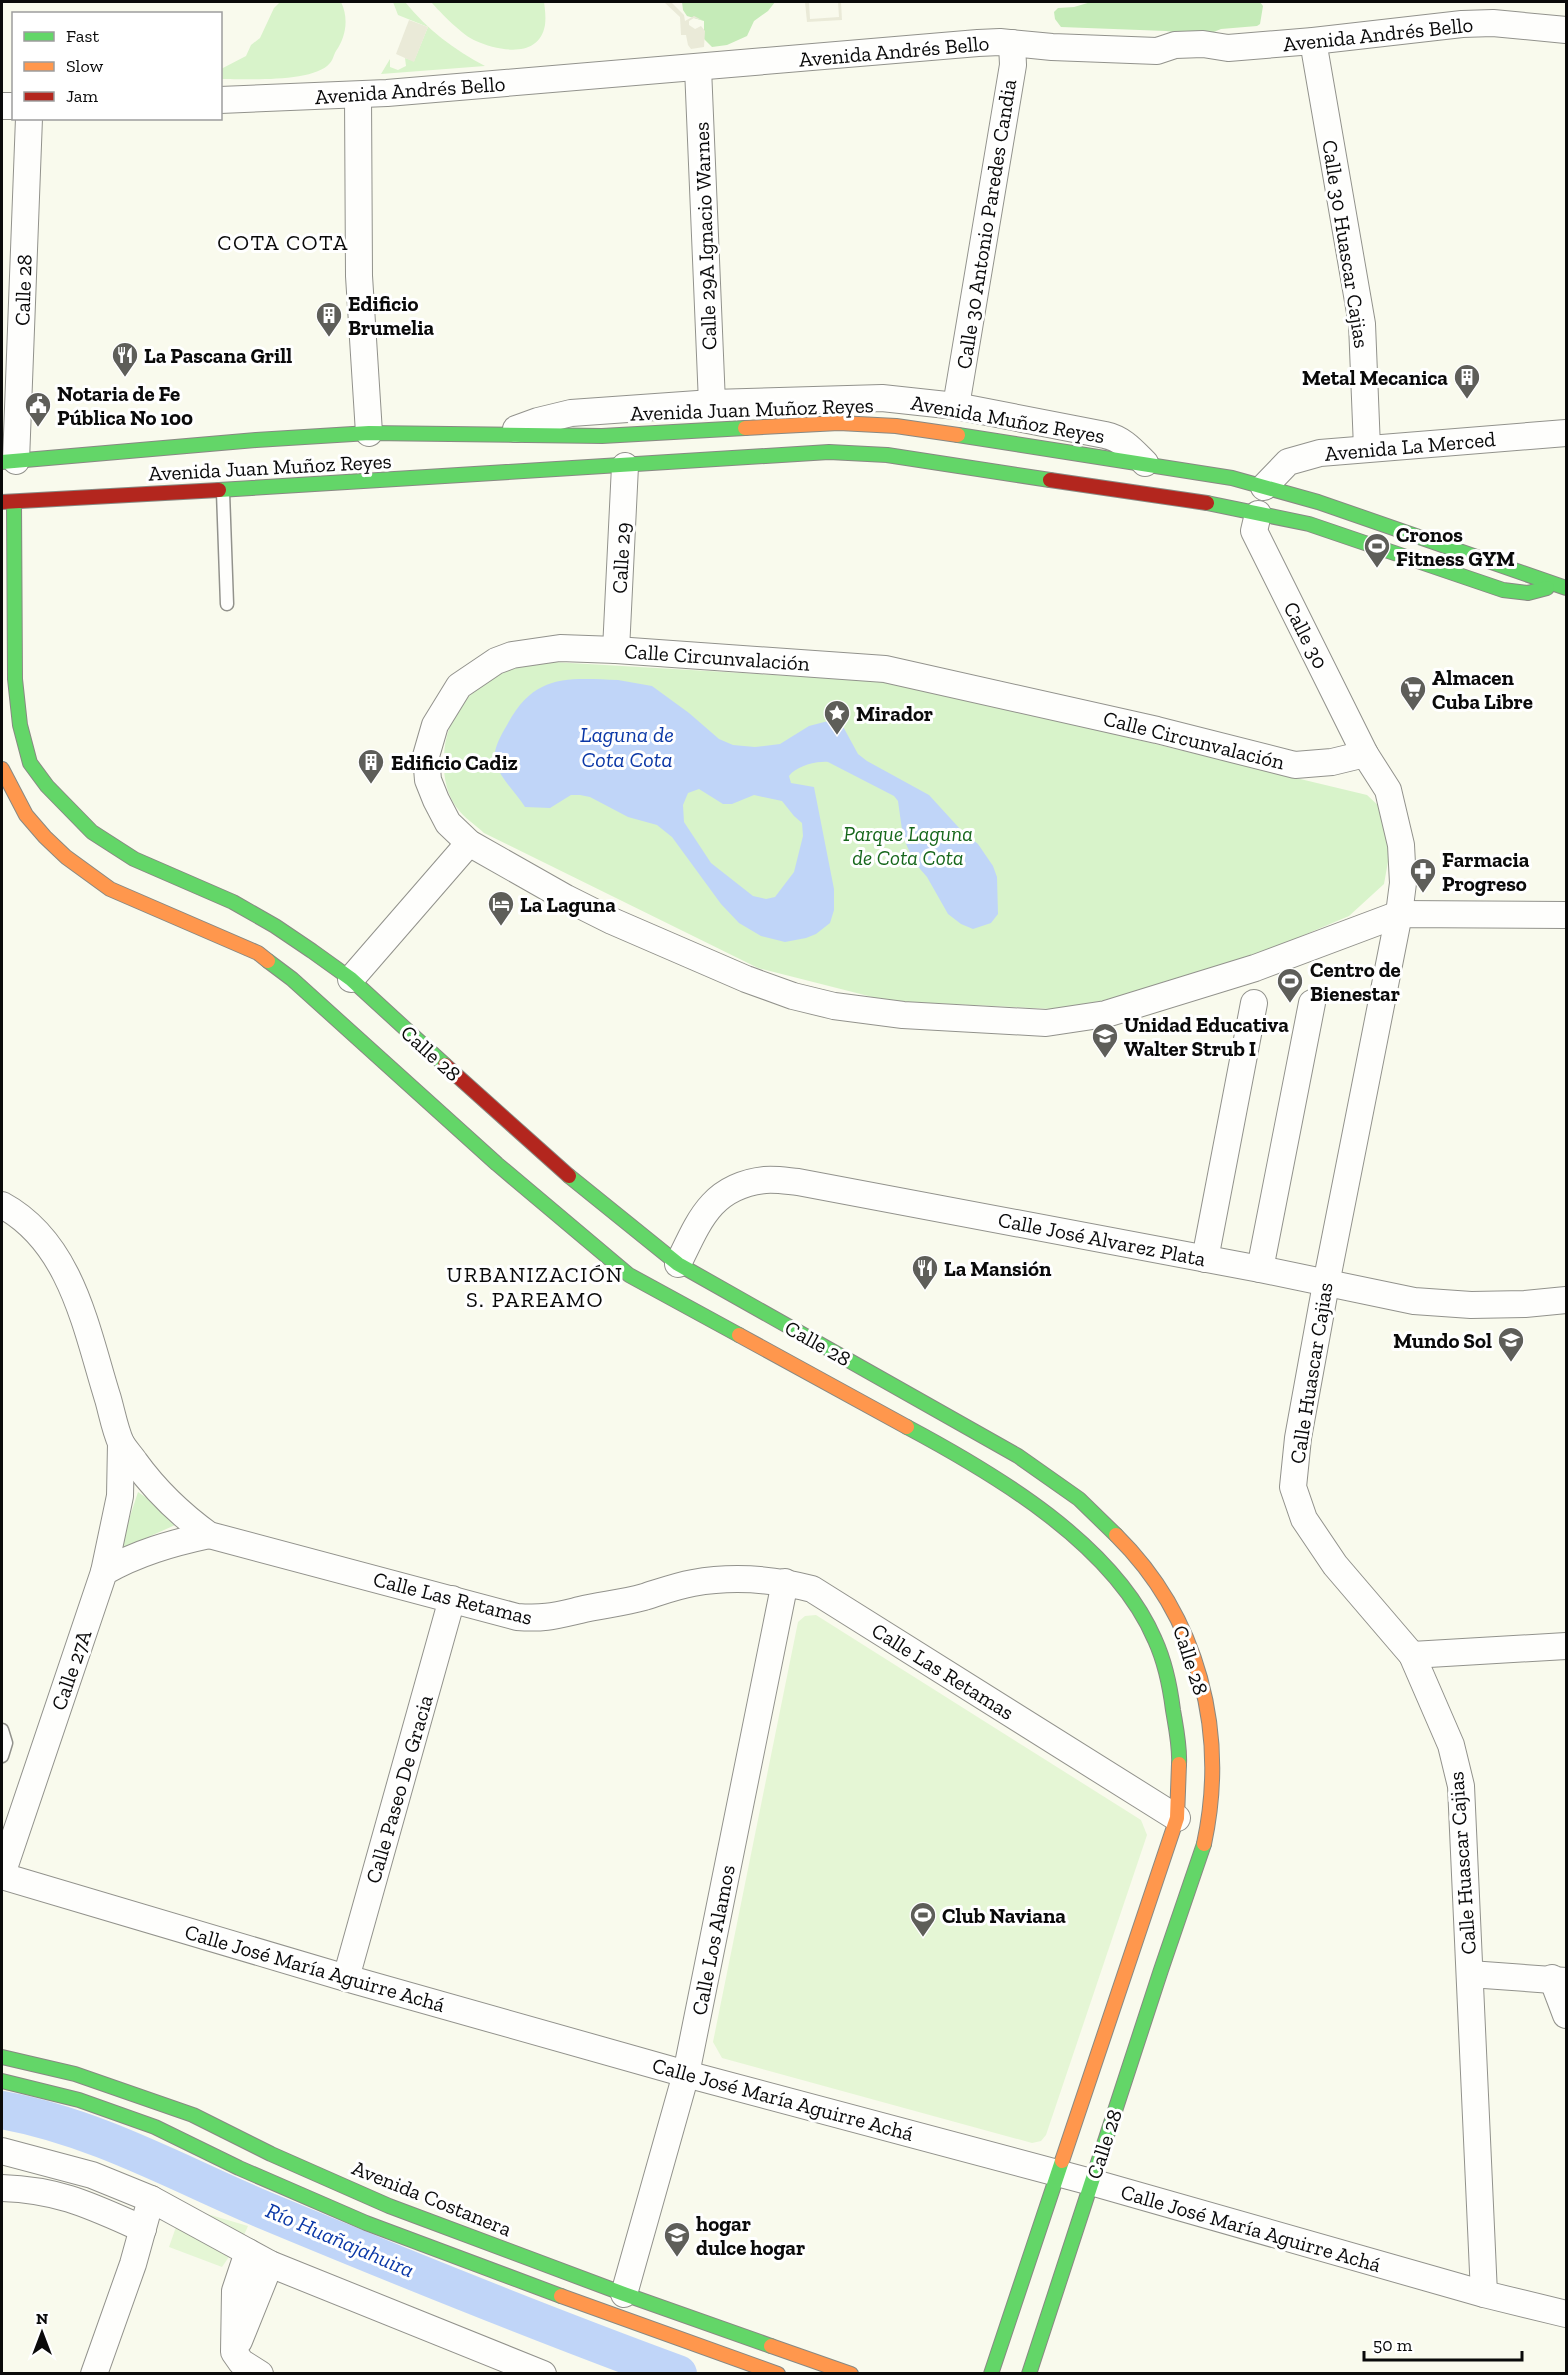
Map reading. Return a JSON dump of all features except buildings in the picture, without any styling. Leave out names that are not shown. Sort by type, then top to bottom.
[{"type":"main road","name":"Avenida Juan Muñoz Reyes","points":[[9,467],[256,440],[369,433],[602,436],[839,423],[897,426],[1232,478],[1329,506],[1560,587]]},
{"type":"main road","name":"Avenida Juan Muñoz Reyes","points":[[10,498],[223,490],[829,452],[887,455],[1087,484],[1258,513],[1309,524],[1503,590],[1528,593],[1560,587]]},
{"type":"main road","points":[[1258,513],[1264,487]]},
{"type":"main road","name":"Calle 28","points":[[10,498],[16,726],[30,763],[47,786],[92,832],[134,859],[233,902],[276,926],[302,965],[497,1164],[629,1275],[669,1279],[933,1406],[1018,1456],[1079,1499],[1126,1545],[1162,1589],[1192,1648],[1202,1683],[1212,1750],[1213,1785],[1193,1820],[1145,1964],[1058,2174],[991,2373]]},
{"type":"main road","points":[[3,778],[30,763]]},
{"type":"main road","name":"Calle 28","points":[[3,778],[26,815],[45,837],[66,857],[110,889],[258,953],[351,979],[549,1160],[708,1317],[917,1432],[993,1477],[1056,1520],[1105,1566],[1132,1600],[1155,1639],[1170,1682],[1180,1752],[1202,1856],[1145,1964],[1092,2182],[1029,2373]]},
{"type":"main road","points":[[917,1432],[933,1406]]},
{"type":"main road","points":[[1105,1566],[1126,1545]]},
{"type":"main road","name":"Avenida Costanera","points":[[2,2056],[75,2074],[194,2115],[272,2154],[389,2206],[778,2373]]},
{"type":"main road","name":"Avenida Costanera","points":[[2,2081],[79,2100],[155,2127],[239,2168],[366,2223],[620,2305],[851,2373]]},
{"type":"street","name":"Avenida Andrés Bello","points":[[222,99],[358,96],[978,43],[1157,51],[1175,45],[1203,44],[1228,48],[1462,24],[1493,23],[1566,30]]},
{"type":"street","name":"Calle 30 Huascar Cajias","points":[[1313,41],[1362,324],[1367,448]]},
{"type":"street","name":"Calle 30 Antonio Paredes Candia","points":[[956,406],[1013,64],[1012,43]]},
{"type":"street","name":"Calle 29A Ignacio Warnes","points":[[698,68],[712,403]]},
{"type":"street","points":[[358,96],[359,276],[369,433]]},
{"type":"street","name":"Calle 28","points":[[9,467],[29,120]]},
{"type":"street","name":"Avenida Muñoz Reyes","points":[[505,434],[538,421],[571,413],[712,403],[882,399],[956,406],[1117,438],[1145,463]]},
{"type":"street","name":"Avenida La Merced","points":[[1264,487],[1288,462],[1320,453],[1566,433]]},
{"type":"street","name":"Calle 29","points":[[616,650],[625,466]]},
{"type":"street","name":"Calle 30","points":[[1258,513],[1254,531],[1365,754]]},
{"type":"street","name":"Calle Circunvalación","points":[[1365,754],[1332,762],[1295,765],[1157,730],[885,669],[560,648],[512,655],[496,661],[459,686],[435,725],[426,756],[428,780],[436,800],[448,823],[469,843],[566,898],[746,979],[793,996],[834,1006],[903,1016],[1046,1023],[1106,1014],[1255,968],[1399,914]]},
{"type":"street","points":[[1365,754],[1388,790],[1401,845],[1403,883],[1399,914],[1566,915]]},
{"type":"street","points":[[351,979],[469,843]]},
{"type":"street","name":"Calle Huascar Cajias","points":[[1399,914],[1326,1284],[1298,1438],[1293,1487],[1304,1519],[1335,1565],[1412,1655],[1451,1745],[1461,1786],[1484,2294]]},
{"type":"street","points":[[1205,1259],[1254,1003]]},
{"type":"street","points":[[1260,1269],[1312,1003]]},
{"type":"street","name":"Calle José Alvarez Plata","points":[[669,1279],[703,1215],[726,1191],[765,1180],[798,1182],[1260,1269],[1414,1301],[1471,1305],[1525,1304],[1566,1300]]},
{"type":"street","name":"Calle Las Retamas","points":[[2,1204],[40,1234],[62,1265],[79,1305],[121,1443],[152,1485],[185,1518],[209,1535],[517,1617],[542,1619],[629,1601],[693,1583],[743,1579],[785,1582],[812,1589],[1193,1820]]},
{"type":"street","name":"Calle 27A","points":[[2,1875],[104,1572],[120,1496],[121,1443]]},
{"type":"street","points":[[104,1572],[124,1560],[154,1549],[209,1535]]},
{"type":"street","name":"Calle Los Alamos","points":[[620,2305],[686,2074],[785,1582]]},
{"type":"street","name":"Calle Paseo De Gracia","points":[[346,1978],[452,1599]]},
{"type":"street","points":[[1412,1655],[1566,1646]]},
{"type":"street","name":"Calle José María Aguirre Achá","points":[[2,1875],[346,1978],[686,2074],[1092,2182],[1484,2294],[1566,2314]]},
{"type":"street","points":[[1470,1974],[1559,1979],[1566,2015]]},
{"type":"street","points":[[2,2151],[92,2175],[151,2199],[259,2258],[543,2373]]},
{"type":"street","points":[[2,2188],[29,2189],[74,2199],[143,2229]]},
{"type":"street","points":[[94,2373],[133,2264],[151,2199]]},
{"type":"street","points":[[259,2258],[236,2291],[234,2352],[240,2362],[260,2373]]},
{"type":"lane","points":[[223,490],[227,604]]},
{"type":"lane","points":[[2,1730],[6,1743],[2,1755]]},
{"type":"green space","points":[[280,2],[341,2],[345,14],[345,27],[342,40],[331,62],[310,74],[295,77],[222,79],[222,68],[246,56],[251,45],[260,38],[274,8]]},
{"type":"green space","points":[[393,2],[405,2],[442,38],[485,66],[381,74],[390,59],[390,67],[398,70],[406,66],[405,58],[414,61],[428,27],[398,15]]},
{"type":"green space","points":[[431,2],[544,2],[545,25],[541,36],[527,48],[517,50],[496,48],[476,41],[465,34]]},
{"type":"green space","points":[[682,2],[775,2],[768,11],[754,21],[747,36],[727,45],[712,47],[704,39],[704,21],[687,16]]},
{"type":"green space","points":[[1091,2],[1260,2],[1263,6],[1260,24],[1257,26],[1221,29],[1204,36],[1166,31],[1061,27],[1055,19],[1054,12],[1058,8],[1074,7]]},
{"type":"green space","name":"Parque Laguna de Cota Cota","points":[[553,662],[897,682],[1367,795],[1381,808],[1391,845],[1384,884],[1349,916],[1237,963],[1101,1001],[1054,1009],[888,1001],[758,968],[484,833],[457,808],[448,790],[444,756],[446,739],[458,711],[478,688],[491,679],[525,665]]},
{"type":"green space","points":[[138,1492],[182,1522],[119,1550]]},
{"type":"green space","name":"Club Naviana","points":[[816,1615],[1141,1820],[1147,1835],[1046,2135],[1041,2141],[1032,2143],[722,2058],[713,2042],[798,1622],[805,1616]]},
{"type":"green space","points":[[183,2207],[248,2226],[222,2267],[169,2247]]},
{"type":"shaded area","points":[[664,2],[671,2],[684,15],[685,21],[694,16],[702,20],[694,18],[689,21],[689,25],[695,29],[701,26],[705,31],[704,47],[691,49],[686,35],[681,35],[680,17]]},
{"type":"shaded area","points":[[805,2],[809,2],[810,19],[839,17],[838,2],[841,2],[842,20],[807,22]]},
{"type":"shaded area","points":[[409,20],[428,27],[414,62],[396,54]]},
{"type":"water","name":"Laguna de Cota Cota","points":[[583,679],[618,680],[652,686],[719,739],[733,745],[755,747],[780,744],[809,726],[828,721],[840,721],[858,754],[929,795],[961,830],[978,844],[993,866],[997,877],[998,914],[991,923],[973,929],[961,924],[948,914],[927,877],[914,862],[903,837],[898,801],[894,796],[828,762],[807,765],[796,769],[789,776],[791,783],[814,787],[834,889],[834,910],[830,923],[816,934],[785,942],[761,936],[739,923],[721,904],[672,837],[657,825],[628,817],[590,797],[580,795],[571,795],[550,808],[525,807],[503,778],[495,760],[496,747],[517,708],[528,696],[553,683]],"holes":[[[699,789],[723,804],[732,804],[754,795],[782,801],[802,823],[803,836],[794,872],[775,897],[766,899],[753,896],[711,863],[684,822],[683,805],[688,793]]]},
{"type":"waterway","name":"Río Huañajahuira","points":[[2,2110],[37,2118],[103,2139],[264,2210],[522,2315],[678,2374]]},
{"type":"traffic: fast","points":[[2,462],[256,440],[369,433],[602,436],[745,428]]},
{"type":"traffic: fast","points":[[958,435],[1232,478],[1318,502],[1566,588]]},
{"type":"traffic: fast","points":[[219,490],[829,452],[887,455],[1050,480]]},
{"type":"traffic: fast","points":[[14,502],[15,679],[20,725],[30,763],[47,786],[92,832],[134,859],[233,902],[312,951],[351,979],[445,1065]]},
{"type":"traffic: fast","points":[[1207,503],[1309,524],[1503,590],[1528,593],[1547,588]]},
{"type":"traffic: fast","points":[[268,961],[292,979],[497,1164],[629,1275],[739,1335]]},
{"type":"traffic: fast","points":[[569,1176],[678,1264],[1018,1456],[1079,1499],[1116,1535]]},
{"type":"traffic: fast","points":[[907,1427],[977,1467],[1049,1515],[1082,1543],[1111,1573],[1136,1605],[1162,1657],[1170,1692],[1179,1764]]},
{"type":"traffic: fast","points":[[1029,2374],[1204,1844]]},
{"type":"traffic: fast","points":[[2,2057],[75,2074],[193,2115],[271,2154],[389,2206],[771,2346]]},
{"type":"traffic: fast","points":[[2,2081],[79,2100],[155,2127],[239,2168],[366,2223],[561,2296]]},
{"type":"traffic: fast","points":[[991,2374],[1062,2161]]},
{"type":"traffic: slow","points":[[745,428],[839,423],[896,426],[958,435]]},
{"type":"traffic: slow","points":[[2,769],[26,815],[45,837],[66,857],[110,889],[258,953],[268,961]]},
{"type":"traffic: slow","points":[[739,1335],[907,1427]]},
{"type":"traffic: slow","points":[[1116,1535],[1145,1567],[1168,1602],[1187,1639],[1200,1678],[1209,1719],[1212,1760],[1211,1802],[1204,1844]]},
{"type":"traffic: slow","points":[[1062,2161],[1177,1818],[1179,1764]]},
{"type":"traffic: slow","points":[[561,2296],[778,2374]]},
{"type":"traffic: slow","points":[[771,2346],[851,2374]]},
{"type":"traffic: jam","points":[[1050,480],[1207,503]]},
{"type":"traffic: jam","points":[[2,502],[219,490]]},
{"type":"traffic: jam","points":[[445,1065],[569,1176]]},
{"type":"place","name":"Edificio Brumelia","points":[[329,338]]},
{"type":"place","name":"La Pascana Grill","points":[[125,378]]},
{"type":"place","name":"Metal Mecanica","points":[[1467,400]]},
{"type":"place","name":"Notaria de Fe Pública No 100","points":[[38,428]]},
{"type":"place","name":"Cronos Fitness GYM","points":[[1377,569]]},
{"type":"place","name":"Almacen Cuba Libre","points":[[1413,712]]},
{"type":"place","name":"Mirador","points":[[837,736]]},
{"type":"place","name":"Edificio Cadiz","points":[[371,785]]},
{"type":"place","name":"Farmacia Progreso","points":[[1423,894]]},
{"type":"place","name":"La Laguna","points":[[501,927]]},
{"type":"place","name":"Centro de Bienestar","points":[[1290,1004]]},
{"type":"place","name":"Unidad Educativa Walter Strub I","points":[[1105,1059]]},
{"type":"place","name":"La Mansión","points":[[925,1291]]},
{"type":"place","name":"Mundo Sol","points":[[1511,1363]]},
{"type":"place","name":"Club Naviana","points":[[923,1938]]},
{"type":"place","name":"hogar dulce hogar","points":[[677,2258]]},
{"type":"district","name":"COTA COTA","points":[[283,242]]},
{"type":"district","name":"URBANIZACIÓN S. PAREAMO","points":[[535,1286]]}]
